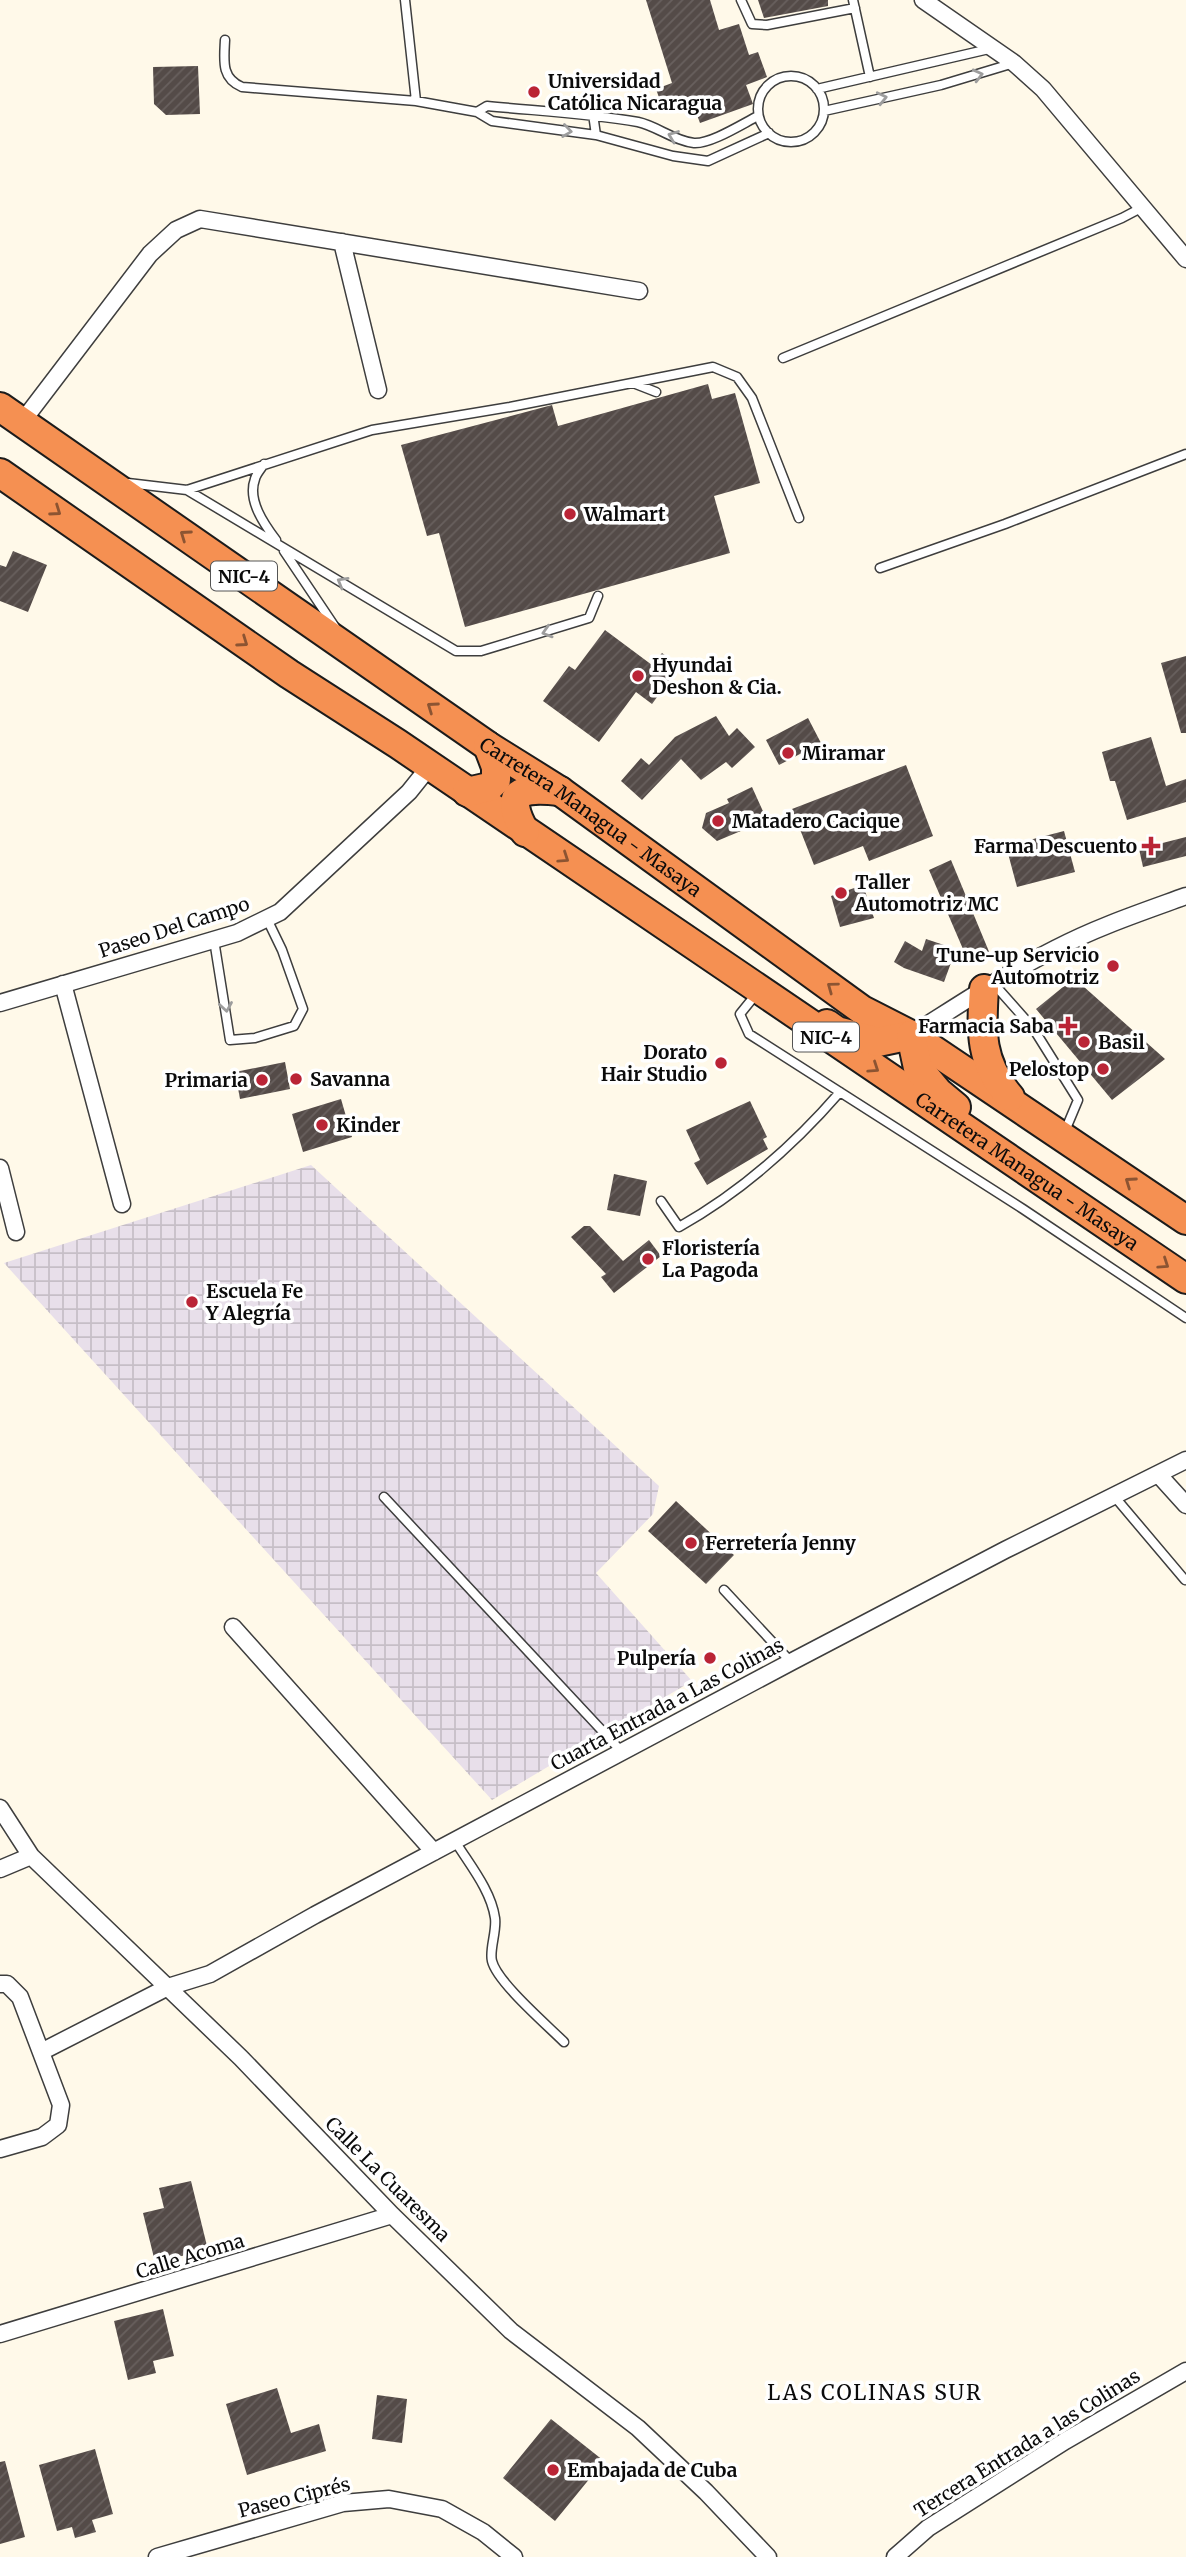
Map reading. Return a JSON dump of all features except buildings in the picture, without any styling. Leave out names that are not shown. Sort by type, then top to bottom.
[{"type":"highway","name":"Carretera Managua - Masaya","points":[[11,415],[488,746],[560,791],[862,1010],[911,1035],[1186,1220]]},
{"type":"highway","name":"Carretera Managua - Masaya","points":[[1,476],[289,674],[1186,1279]]},
{"type":"highway","points":[[467,792],[489,787],[496,780],[496,767],[488,746]]},
{"type":"highway","points":[[525,832],[514,809],[519,794],[532,789],[560,791]]},
{"type":"highway","points":[[989,986],[982,1025],[986,1057],[995,1080],[1023,1112]]},
{"type":"highway","points":[[760,992],[783,997],[837,1031],[878,1042],[911,1035],[918,1068],[924,1076],[938,1092],[1000,1143],[1026,1170]]},
{"type":"street","points":[[923,0],[1014,64],[1043,89],[1186,259]]},
{"type":"street","points":[[11,415],[150,254],[176,230],[200,219],[639,291]]},
{"type":"street","points":[[342,242],[378,390]]},
{"type":"street","name":"Paseo Del Campo","points":[[0,1003],[237,933],[268,919],[280,912],[409,792],[429,767]]},
{"type":"street","points":[[911,1035],[1056,948],[1122,919],[1186,896]]},
{"type":"street","points":[[63,984],[122,1205]]},
{"type":"street","points":[[0,1168],[16,1232]]},
{"type":"street","name":"Cuarta Entrada a Las Colinas","points":[[41,2052],[168,1987],[209,1973],[791,1662],[1186,1460]]},
{"type":"street","points":[[1158,1474],[1186,1505]]},
{"type":"street","points":[[233,1627],[434,1852]]},
{"type":"street","name":"Calle La Cuaresma","points":[[0,1808],[31,1856],[241,2058],[392,2215],[511,2331],[638,2428],[706,2492],[768,2557]]},
{"type":"street","points":[[0,1869],[31,1856]]},
{"type":"street","points":[[0,1984],[7,1984],[20,1997],[61,2105],[58,2125],[42,2137],[0,2149]]},
{"type":"street","name":"Calle Acoma","points":[[0,2334],[392,2215]]},
{"type":"street","name":"Tercera Entrada a las Colinas","points":[[895,2557],[939,2521],[1065,2441],[1186,2371]]},
{"type":"street","name":"Paseo Ciprés","points":[[157,2557],[344,2502],[389,2499],[442,2509],[483,2532],[514,2557]]},
{"type":"lane","points":[[405,0],[416,101]]},
{"type":"lane","points":[[741,0],[752,24],[767,25],[854,4],[870,77]]},
{"type":"lane","points":[[225,40],[226,75],[232,83],[242,87],[416,101],[477,111],[492,121],[596,135],[708,161],[769,134]]},
{"type":"lane","points":[[817,89],[992,48]]},
{"type":"lane","points":[[824,111],[941,85],[1014,64]]},
{"type":"lane","points":[[785,77],[797,77],[810,82],[817,89],[824,111],[822,123],[813,134],[802,140],[789,142],[769,134],[762,126],[758,116],[758,103],[772,82],[785,77]]},
{"type":"lane","points":[[477,111],[487,106],[593,114],[642,123],[678,139],[695,143],[706,141],[758,116]]},
{"type":"lane","points":[[541,111],[543,128]]},
{"type":"lane","points":[[593,114],[596,135]]},
{"type":"lane","points":[[693,159],[695,143]]},
{"type":"lane","points":[[783,358],[1141,208]]},
{"type":"lane","points":[[187,490],[372,430],[713,367],[737,377],[752,398],[799,518]]},
{"type":"lane","points":[[633,383],[656,392]]},
{"type":"lane","points":[[880,568],[1005,524],[1186,454]]},
{"type":"lane","points":[[264,464],[254,479],[254,497],[264,524],[348,649]]},
{"type":"lane","points":[[107,481],[187,490],[456,651],[481,651],[589,618],[598,596]]},
{"type":"lane","points":[[214,940],[230,1040],[255,1038],[294,1026],[303,1009],[268,919]]},
{"type":"lane","points":[[989,986],[1033,1028],[1078,1100],[1062,1137]]},
{"type":"lane","points":[[760,992],[740,1014],[749,1034],[1023,1209],[1186,1318]]},
{"type":"lane","points":[[661,1201],[679,1227],[710,1210],[781,1155],[840,1092]]},
{"type":"lane","points":[[1114,1496],[1185,1580]]},
{"type":"lane","points":[[384,1497],[622,1752]]},
{"type":"lane","points":[[724,1590],[791,1662]]},
{"type":"lane","points":[[455,1841],[492,1906],[495,1928],[491,1959],[501,1977],[564,2042]]},
{"type":"shaded area","points":[[311,1165],[659,1486],[653,1514],[596,1573],[692,1681],[492,1800],[4,1263]]},
{"type":"place","name":"Universidad Católica Nicaragua","points":[[534,92]]},
{"type":"place","name":"Walmart","points":[[570,514]]},
{"type":"place","name":"Hyundai Deshon & Cia.","points":[[638,676]]},
{"type":"place","name":"Miramar","points":[[788,753]]},
{"type":"place","name":"Matadero Cacique","points":[[718,821]]},
{"type":"place","name":"Farma Descuento","points":[[1151,846]]},
{"type":"place","name":"Taller Automotriz MC","points":[[841,893]]},
{"type":"place","name":"Tune-up Servicio Automotriz","points":[[1113,966]]},
{"type":"place","name":"Farmacia Saba","points":[[1068,1026]]},
{"type":"place","name":"Basil","points":[[1084,1042]]},
{"type":"place","name":"Dorato Hair Studio","points":[[721,1063]]},
{"type":"place","name":"Pelostop","points":[[1103,1069]]},
{"type":"place","name":"Savanna","points":[[296,1079]]},
{"type":"place","name":"Primaria","points":[[262,1080]]},
{"type":"place","name":"Kinder","points":[[322,1125]]},
{"type":"place","name":"Floristería La Pagoda","points":[[648,1259]]},
{"type":"place","name":"Escuela Fe Y Alegría","points":[[192,1302]]},
{"type":"place","name":"Ferretería Jenny","points":[[691,1543]]},
{"type":"place","name":"Pulpería","points":[[710,1658]]},
{"type":"place","name":"Embajada de Cuba","points":[[553,2470]]},
{"type":"district","name":"LAS COLINAS SUR","points":[[875,2392]]}]
